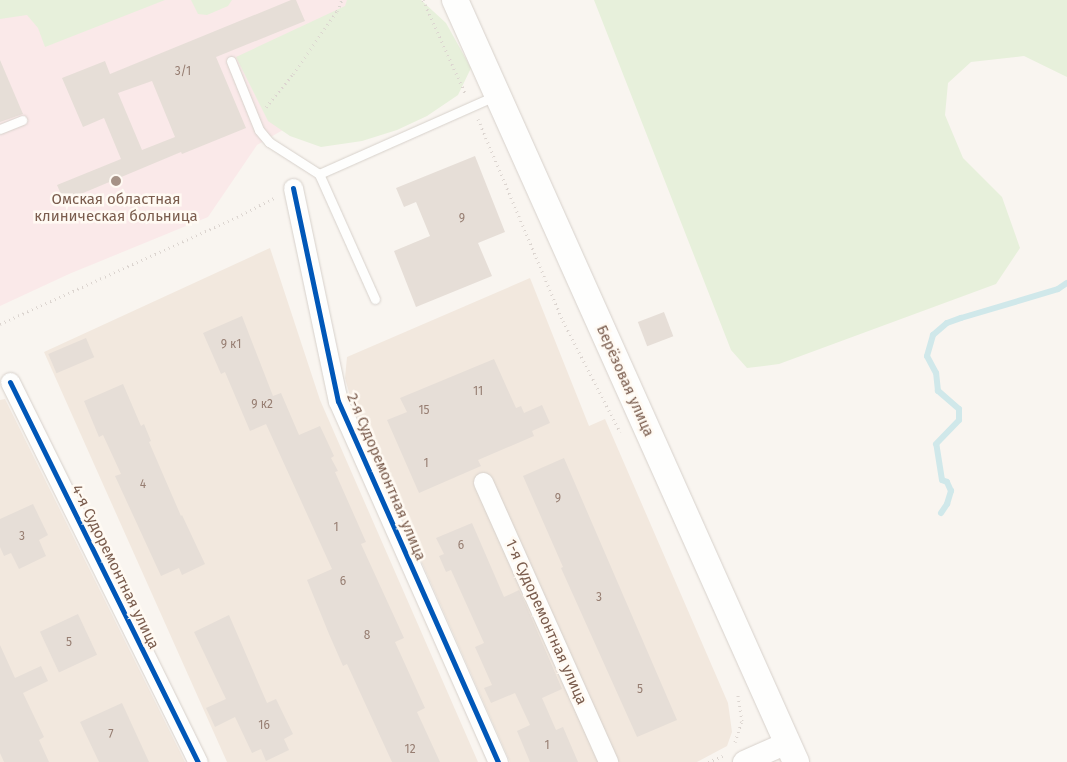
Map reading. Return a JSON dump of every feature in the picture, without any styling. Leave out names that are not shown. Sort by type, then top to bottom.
[{"type":"main road","name":"Берёзовая улица","points":[[455,0],[791,752]]},
{"type":"street","name":"2-я Судоремонтная улица","points":[[293,188],[338,401],[498,762]]},
{"type":"street","name":"4-я Судоремонтная улица","points":[[10,382],[198,762]]},
{"type":"street","name":"1-я Судоремонтная улица","points":[[484,482],[608,762]]},
{"type":"street","points":[[734,755],[791,752]]},
{"type":"lane","points":[[231,61],[259,130],[269,142],[319,174],[375,299]]},
{"type":"lane","points":[[319,174],[497,94]]},
{"type":"lane","points":[[0,129],[22,120]]},
{"type":"path","points":[[255,120],[293,74],[337,11],[342,0]]},
{"type":"path","points":[[424,0],[563,320],[623,438]]},
{"type":"path","points":[[0,324],[237,218],[293,188]]},
{"type":"path","points":[[708,762],[734,755],[742,721],[739,698],[735,689]]},
{"type":"shaded area","name":"Омская областная клиническая больница","points":[[0,0],[365,0],[300,120],[257,145],[208,217],[69,274],[0,306]]},
{"type":"shaded area","points":[[270,248],[320,400],[478,762],[227,762],[44,352]]},
{"type":"shaded area","points":[[530,278],[589,426],[605,419],[728,703],[732,732],[727,746],[697,762],[510,762],[353,407],[345,378],[347,357]]},
{"type":"shaded area","points":[[5,399],[185,762],[0,762],[0,400]]},
{"type":"green space","points":[[0,0],[165,0],[45,47],[38,28],[27,15],[0,19]]},
{"type":"green space","points":[[191,0],[232,0],[228,6],[207,15],[198,14]]},
{"type":"green space","points":[[347,0],[421,0],[446,23],[471,68],[458,95],[427,116],[397,130],[362,141],[321,147],[290,136],[268,121],[236,57],[345,6]]},
{"type":"green space","points":[[594,0],[1067,0],[1067,77],[1024,56],[971,62],[948,83],[945,115],[963,158],[1002,197],[1020,248],[996,284],[779,364],[747,368],[731,350]]},
{"type":"building","points":[[291,0],[296,0],[305,21],[216,57],[246,128],[182,154],[181,152],[64,201],[57,185],[121,159],[104,118],[83,127],[62,78],[105,61],[110,74]],"holes":[[[152,81],[175,137],[142,150],[118,93]]]},
{"type":"building","points":[[0,60],[23,114],[0,122]]},
{"type":"building","points":[[475,156],[505,232],[478,243],[492,276],[416,307],[394,251],[430,236],[416,202],[404,207],[396,188]]},
{"type":"building","points":[[664,312],[673,336],[647,346],[638,322]]},
{"type":"building","points":[[242,316],[273,396],[281,393],[299,435],[320,426],[334,456],[331,458],[338,471],[335,472],[366,542],[361,544],[404,638],[395,642],[425,708],[417,712],[440,762],[392,762],[347,664],[343,666],[307,580],[332,569],[266,424],[250,431],[225,372],[221,374],[203,333]]},
{"type":"building","points":[[86,338],[94,357],[56,373],[48,354]]},
{"type":"building","points":[[494,359],[516,408],[521,406],[524,413],[542,405],[550,423],[532,431],[534,436],[478,460],[481,466],[419,493],[387,420],[407,412],[400,398]]},
{"type":"building","points":[[123,384],[141,426],[144,424],[151,441],[149,442],[181,516],[205,564],[182,575],[179,568],[161,576],[115,476],[121,474],[103,435],[99,437],[84,401]]},
{"type":"building","points":[[564,458],[677,720],[637,737],[561,568],[563,567],[523,476]]},
{"type":"building","points":[[33,504],[48,535],[39,540],[46,556],[19,569],[11,553],[4,556],[0,547],[0,519]]},
{"type":"building","points":[[472,523],[504,597],[519,590],[526,605],[562,689],[542,698],[556,730],[563,727],[578,762],[530,762],[517,731],[530,725],[515,693],[491,703],[484,688],[492,685],[475,647],[484,643],[451,570],[446,572],[439,556],[444,554],[436,538]]},
{"type":"building","points":[[78,614],[97,655],[59,673],[40,632]]},
{"type":"building","points":[[229,615],[267,703],[276,699],[293,734],[284,739],[289,750],[266,761],[261,749],[252,753],[235,717],[215,727],[206,708],[226,699],[194,632]]},
{"type":"building","points":[[0,645],[15,678],[41,666],[48,681],[23,693],[44,737],[39,740],[49,762],[4,762],[0,753]]},
{"type":"building","points":[[122,703],[149,762],[99,762],[80,722]]},
{"type":"waterway","points":[[941,513],[947,504],[951,491],[947,482],[942,480],[936,444],[959,420],[959,409],[938,391],[936,373],[927,356],[933,335],[947,323],[1058,289],[1067,283]]},
{"type":"cycle path","points":[[293,188],[338,401],[498,762]]},
{"type":"cycle path","points":[[10,382],[198,762]]},
{"type":"place","name":"Омская областная клиническая больница","points":[[116,181]]}]
